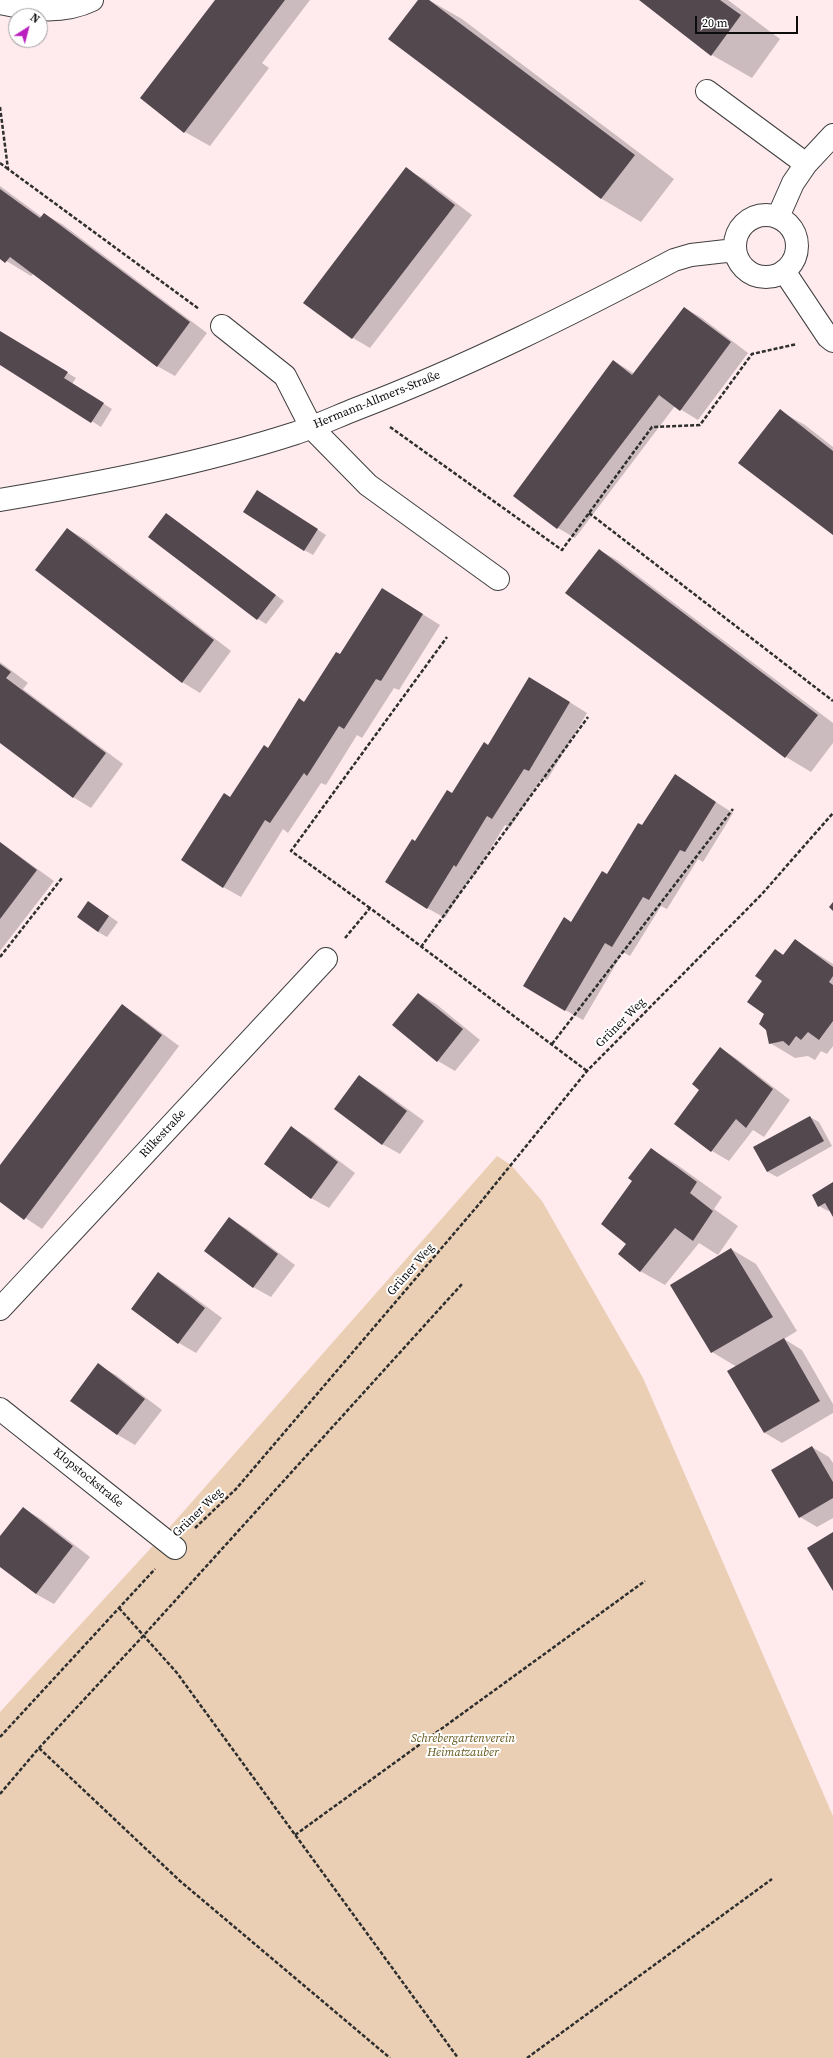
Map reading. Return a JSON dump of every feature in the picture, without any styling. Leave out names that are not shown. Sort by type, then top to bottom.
[{"type":"street","points":[[0,3],[52,10],[81,6],[92,0]]},
{"type":"street","points":[[707,91],[806,164]]},
{"type":"street","points":[[778,217],[793,183],[806,164],[833,135]]},
{"type":"street","points":[[769,214],[778,217],[786,222],[796,238],[795,257],[784,271],[774,276],[764,277],[753,274],[744,269],[735,250],[735,240],[743,224],[750,218],[769,214]]},
{"type":"street","name":"Hermann-Allmers-Straße","points":[[0,500],[84,486],[212,456],[297,432],[403,392],[507,345],[674,260],[691,255],[735,250]]},
{"type":"street","points":[[784,271],[831,339]]},
{"type":"street","points":[[222,326],[285,376],[311,426],[368,485],[498,579]]},
{"type":"street","name":"Rilkestraße","points":[[0,1309],[326,959]]},
{"type":"street","name":"Klopstockstraße","points":[[0,1409],[175,1548]]},
{"type":"path","points":[[0,107],[8,169]]},
{"type":"path","points":[[0,163],[222,326]]},
{"type":"path","points":[[362,407],[562,550],[652,427],[700,425],[752,354],[831,339]]},
{"type":"path","points":[[588,513],[833,701]]},
{"type":"path","points":[[447,637],[291,851],[587,1070]]},
{"type":"path","points":[[422,947],[588,717]]},
{"type":"path","points":[[552,1044],[733,809]]},
{"type":"path","name":"Grüner Weg","points":[[0,1737],[175,1548],[236,1489],[480,1203],[587,1070],[762,894],[833,813]]},
{"type":"path","points":[[0,958],[62,878]]},
{"type":"path","points":[[326,959],[370,908]]},
{"type":"path","points":[[0,1794],[39,1748],[144,1635],[462,1284]]},
{"type":"path","points":[[295,1834],[645,1581]]},
{"type":"path","points":[[119,1608],[177,1673],[458,2058]]},
{"type":"path","points":[[39,1748],[180,1881],[390,2058]]},
{"type":"path","points":[[527,2058],[772,1879]]},
{"type":"green space","name":"Schrebergartenverein Heimatzauber","points":[[497,1156],[511,1165],[542,1201],[643,1378],[833,1816],[833,2058],[0,2058],[0,1712],[161,1537]]},
{"type":"building","points":[[215,0],[285,0],[184,133],[140,98]]},
{"type":"building","points":[[418,0],[429,0],[635,155],[601,199],[388,39]]},
{"type":"building","points":[[639,0],[720,0],[741,15],[711,56]]},
{"type":"building","points":[[406,167],[455,205],[352,339],[303,303]]},
{"type":"building","points":[[0,189],[40,218],[44,213],[190,322],[157,367],[10,257],[5,263],[0,259]]},
{"type":"building","points":[[684,307],[731,342],[680,411],[659,395],[557,529],[513,496],[613,360],[632,375]]},
{"type":"building","points":[[0,331],[68,372],[64,378],[104,403],[91,423],[0,365]]},
{"type":"building","points":[[780,409],[833,451],[833,535],[738,463]]},
{"type":"building","points":[[257,490],[318,529],[304,551],[243,512]]},
{"type":"building","points":[[166,513],[276,595],[257,620],[148,537]]},
{"type":"building","points":[[67,528],[214,640],[182,683],[35,570]]},
{"type":"building","points":[[599,549],[818,715],[785,758],[565,593]]},
{"type":"building","points":[[382,588],[423,614],[381,681],[376,679],[344,729],[339,726],[307,776],[304,773],[270,823],[265,820],[223,888],[181,860],[224,793],[230,797],[264,745],[268,748],[299,698],[304,702],[336,652],[340,654]]},
{"type":"building","points":[[0,664],[11,672],[6,678],[106,753],[73,798],[0,743]]},
{"type":"building","points":[[529,677],[570,702],[529,771],[524,769],[492,819],[487,816],[456,867],[454,865],[427,909],[385,882],[412,839],[415,841],[447,790],[452,793],[484,742],[488,745]]},
{"type":"building","points":[[675,774],[716,802],[685,852],[680,850],[649,900],[643,897],[612,947],[605,943],[565,1011],[523,986],[564,917],[571,922],[602,871],[607,874],[638,823],[642,825]]},
{"type":"building","points":[[0,842],[37,870],[0,919]]},
{"type":"building","points":[[88,901],[109,916],[98,932],[77,917]]},
{"type":"building","points":[[833,902],[833,911],[829,907]]},
{"type":"building","points":[[795,939],[833,967],[833,976],[829,982],[833,985],[833,1021],[819,1040],[808,1032],[801,1040],[796,1036],[789,1046],[783,1041],[769,1044],[766,1030],[759,1024],[764,1014],[747,1002],[762,981],[755,976],[775,949],[783,955]]},
{"type":"building","points":[[418,993],[463,1029],[437,1062],[392,1025]]},
{"type":"building","points":[[122,1004],[162,1035],[24,1220],[0,1202],[0,1165]]},
{"type":"building","points":[[720,1047],[773,1089],[746,1128],[736,1119],[711,1152],[674,1124],[699,1090],[692,1084]]},
{"type":"building","points":[[359,1075],[407,1111],[382,1145],[334,1109]]},
{"type":"building","points":[[810,1116],[824,1141],[767,1172],[753,1147]]},
{"type":"building","points":[[291,1126],[338,1162],[311,1199],[264,1164]]},
{"type":"building","points":[[651,1148],[697,1182],[690,1193],[713,1211],[693,1241],[675,1228],[640,1272],[618,1254],[626,1244],[601,1224],[632,1181],[628,1178]]},
{"type":"building","points":[[833,1182],[833,1217],[825,1203],[818,1207],[812,1195]]},
{"type":"building","points":[[229,1217],[278,1254],[253,1288],[204,1251]]},
{"type":"building","points":[[731,1248],[773,1317],[711,1353],[670,1285]]},
{"type":"building","points":[[158,1272],[205,1308],[178,1344],[131,1309]]},
{"type":"building","points":[[784,1338],[820,1401],[764,1433],[727,1371]]},
{"type":"building","points":[[98,1363],[145,1399],[117,1435],[70,1401]]},
{"type":"building","points":[[812,1446],[833,1482],[833,1498],[799,1518],[771,1470]]},
{"type":"building","points":[[23,1507],[73,1546],[36,1594],[0,1567],[0,1536]]},
{"type":"building","points":[[833,1532],[833,1591],[807,1548]]}]
